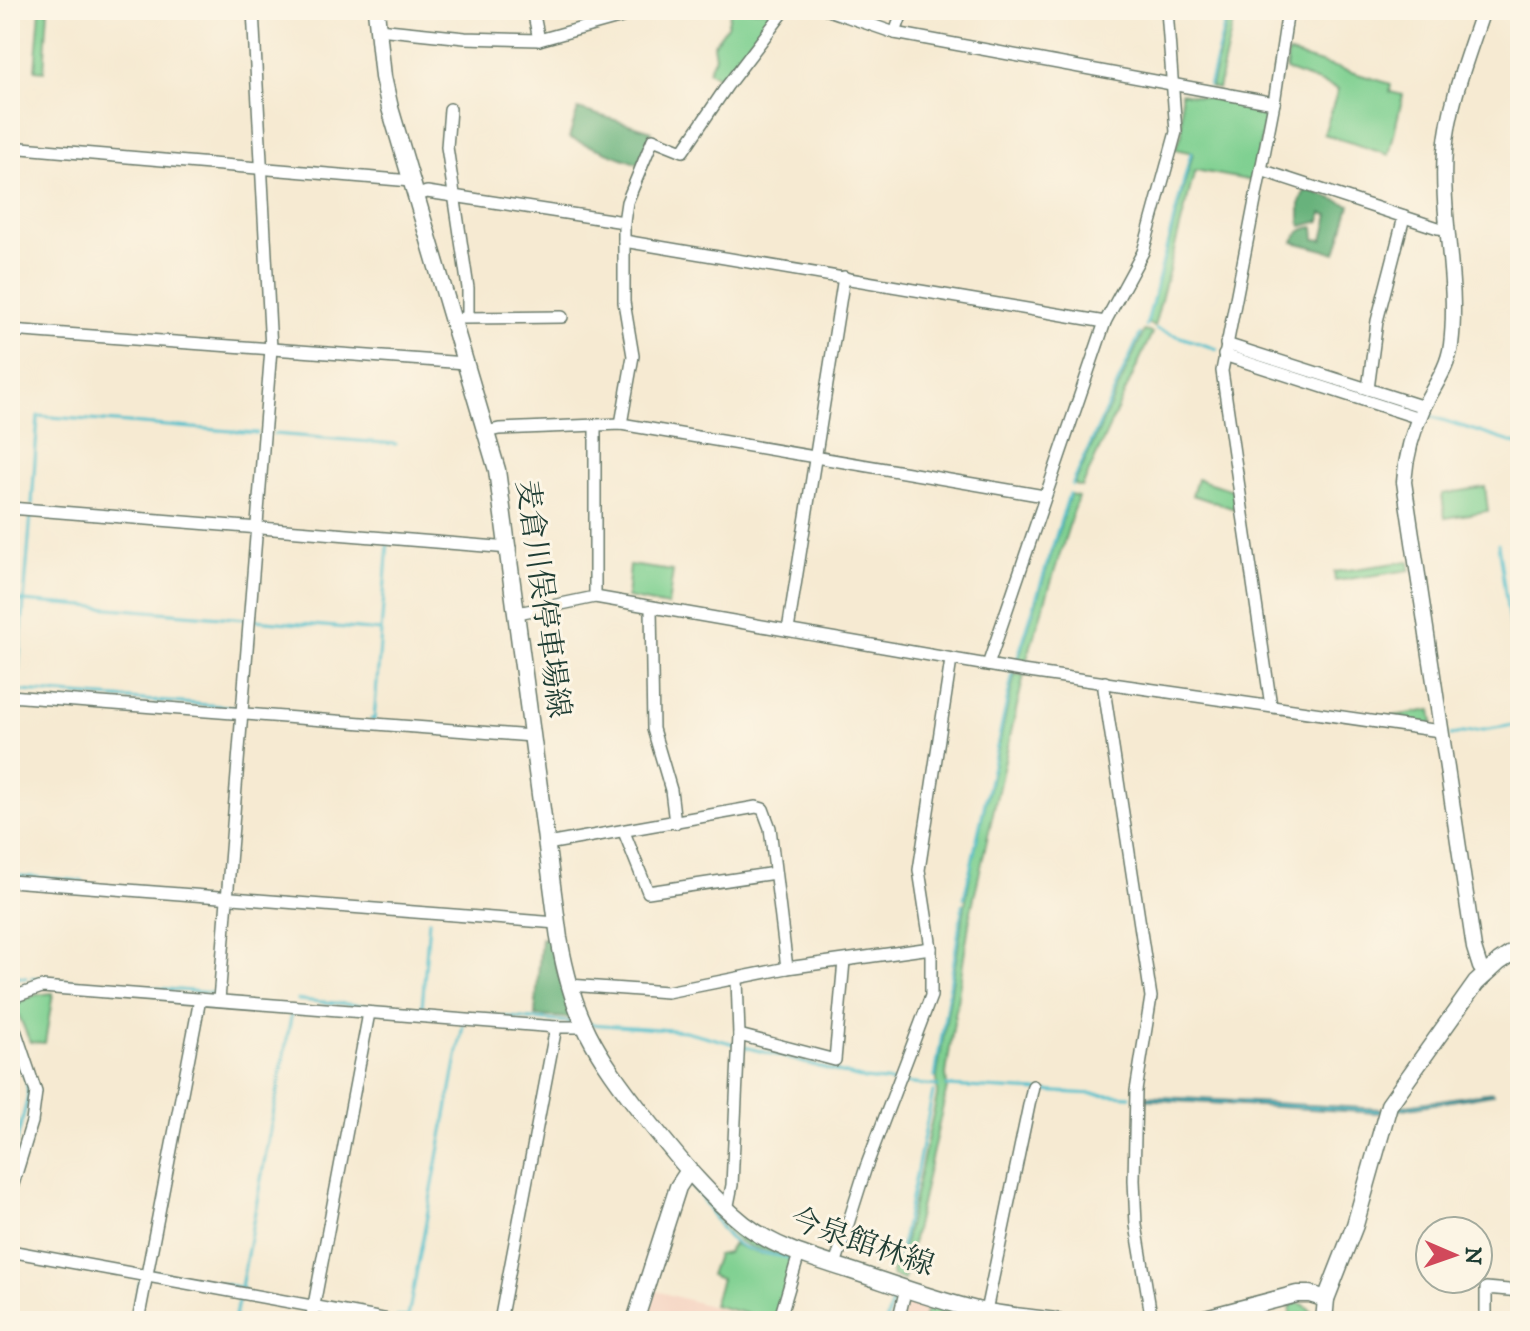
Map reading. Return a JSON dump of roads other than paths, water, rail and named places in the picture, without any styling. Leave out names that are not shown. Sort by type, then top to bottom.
[{"type":"main road","name":"麦倉川俣停車場線","points":[[376,10],[383,77],[413,188],[460,319],[465,363],[497,470],[510,548],[557,923],[569,985],[584,1027],[611,1073],[688,1172]]},
{"type":"main road","points":[[1324,1321],[1326,1299],[1363,1199],[1385,1113],[1454,1012],[1486,972],[1520,948]]},
{"type":"main road","points":[[635,1321],[678,1187],[688,1172]]},
{"type":"main road","name":"今泉館林線","points":[[688,1172],[727,1210],[760,1236],[799,1254],[986,1311],[1056,1321]]},
{"type":"main road","points":[[1194,1321],[1297,1294],[1326,1299]]},
{"type":"street","points":[[240,10],[270,10]]},
{"type":"street","points":[[219,1000],[271,349],[253,10]]},
{"type":"street","points":[[533,10],[539,40]]},
{"type":"street","points":[[378,29],[465,38],[539,40],[622,17],[632,10]]},
{"type":"street","points":[[621,424],[633,356],[624,302],[627,202],[653,139],[683,151],[727,86],[785,10]]},
{"type":"street","points":[[828,10],[895,33],[1274,103]]},
{"type":"street","points":[[895,33],[903,10]]},
{"type":"street","points":[[988,665],[1105,322],[1143,252],[1176,132],[1167,10]]},
{"type":"street","points":[[1271,706],[1222,382],[1225,349],[1274,103],[1288,10]]},
{"type":"street","points":[[1483,10],[1456,92],[1448,128],[1444,174],[1452,291],[1450,349],[1443,372],[1407,447],[1404,482],[1474,948],[1480,967],[1486,972]]},
{"type":"street","points":[[450,109],[447,147],[468,288],[460,319],[562,317]]},
{"type":"street","points":[[10,147],[401,182],[454,198],[624,222]]},
{"type":"street","points":[[1261,170],[1448,229]]},
{"type":"street","points":[[1368,389],[1377,321],[1404,217]]},
{"type":"street","points":[[624,241],[1105,322]]},
{"type":"street","points":[[788,630],[844,277]]},
{"type":"street","points":[[10,330],[465,363]]},
{"type":"street","points":[[1225,349],[1422,412]]},
{"type":"street","points":[[1225,349],[1368,389],[1422,412]]},
{"type":"street","points":[[486,432],[621,424],[1044,496]]},
{"type":"street","points":[[595,425],[595,597]]},
{"type":"street","points":[[10,508],[510,548]]},
{"type":"street","points":[[518,613],[595,597],[951,660],[1440,731]]},
{"type":"street","points":[[651,608],[653,729],[671,790],[675,823]]},
{"type":"street","points":[[835,1265],[866,1167],[927,1008],[933,970],[919,870],[951,660]]},
{"type":"street","points":[[1105,682],[1151,997],[1136,1091],[1134,1180],[1136,1225],[1152,1321]]},
{"type":"street","points":[[10,696],[532,736]]},
{"type":"street","points":[[547,844],[756,807],[763,809],[770,828],[787,968]]},
{"type":"street","points":[[624,832],[648,892],[775,873]]},
{"type":"street","points":[[10,881],[557,923]]},
{"type":"street","points":[[569,985],[667,992],[787,968],[931,948]]},
{"type":"street","points":[[739,1035],[835,1060],[844,961]]},
{"type":"street","points":[[727,1210],[732,1185],[739,1035],[737,979]]},
{"type":"street","points":[[10,998],[42,987],[584,1027]]},
{"type":"street","points":[[138,1321],[200,999]]},
{"type":"street","points":[[311,1321],[369,1013]]},
{"type":"street","points":[[10,1015],[36,1092],[32,1122],[10,1194]]},
{"type":"street","points":[[500,1321],[556,1027]]},
{"type":"street","points":[[986,1311],[1033,1086]]},
{"type":"street","points":[[10,1251],[394,1321]]},
{"type":"street","points":[[779,1321],[799,1254]]},
{"type":"street","points":[[898,1321],[906,1288]]},
{"type":"street","points":[[1486,1321],[1486,1288],[1520,1291]]},
{"type":"water","points":[[1492,1092],[1379,1113],[1143,1099],[1143,1096],[1381,1109]]},
{"type":"waterway","points":[[1209,86],[1228,10]]},
{"type":"waterway","points":[[1146,326],[1191,153]]},
{"type":"waterway","points":[[1156,329],[1217,349]]},
{"type":"waterway","points":[[1072,485],[1140,334]]},
{"type":"waterway","points":[[32,504],[38,416],[257,433]]},
{"type":"waterway","points":[[1430,416],[1520,445]]},
{"type":"waterway","points":[[274,434],[396,444]]},
{"type":"waterway","points":[[1015,666],[1069,494]]},
{"type":"waterway","points":[[17,689],[31,514]]},
{"type":"waterway","points":[[371,719],[374,720],[388,543]]},
{"type":"waterway","points":[[1498,544],[1520,698]]},
{"type":"waterway","points":[[10,600],[247,619]]},
{"type":"waterway","points":[[255,620],[381,631]]},
{"type":"waterway","points":[[964,898],[1013,673]]},
{"type":"waterway","points":[[10,690],[235,707]]},
{"type":"waterway","points":[[1451,735],[1520,724]]},
{"type":"waterway","points":[[10,875],[83,881]]},
{"type":"waterway","points":[[935,1077],[963,904]]},
{"type":"waterway","points":[[422,1008],[429,920]]},
{"type":"waterway","points":[[10,976],[26,978]]},
{"type":"waterway","points":[[32,978],[126,986]]},
{"type":"waterway","points":[[132,986],[214,993]]},
{"type":"waterway","points":[[298,1000],[570,1022]]},
{"type":"waterway","points":[[241,1287],[292,1012]]},
{"type":"waterway","points":[[590,1024],[685,1031],[735,1044]]},
{"type":"waterway","points":[[397,1317],[408,1317],[463,1025]]},
{"type":"waterway","points":[[10,1036],[27,1082],[28,1097],[10,1167]]},
{"type":"waterway","points":[[742,1046],[864,1079],[894,1082]]},
{"type":"waterway","points":[[902,1083],[938,1086]]},
{"type":"waterway","points":[[947,1086],[1130,1096]]},
{"type":"waterway","points":[[897,1266],[933,1092]]},
{"type":"waterway","points":[[692,1187],[735,1243],[758,1252],[789,1258]]},
{"type":"waterway","points":[[153,1271],[243,1288]]},
{"type":"waterway","points":[[132,1321],[140,1281]]},
{"type":"waterway","points":[[886,1321],[895,1293]]},
{"type":"waterway","points":[[234,1321],[239,1297]]},
{"type":"waterway","points":[[304,1321],[306,1311]]}]
